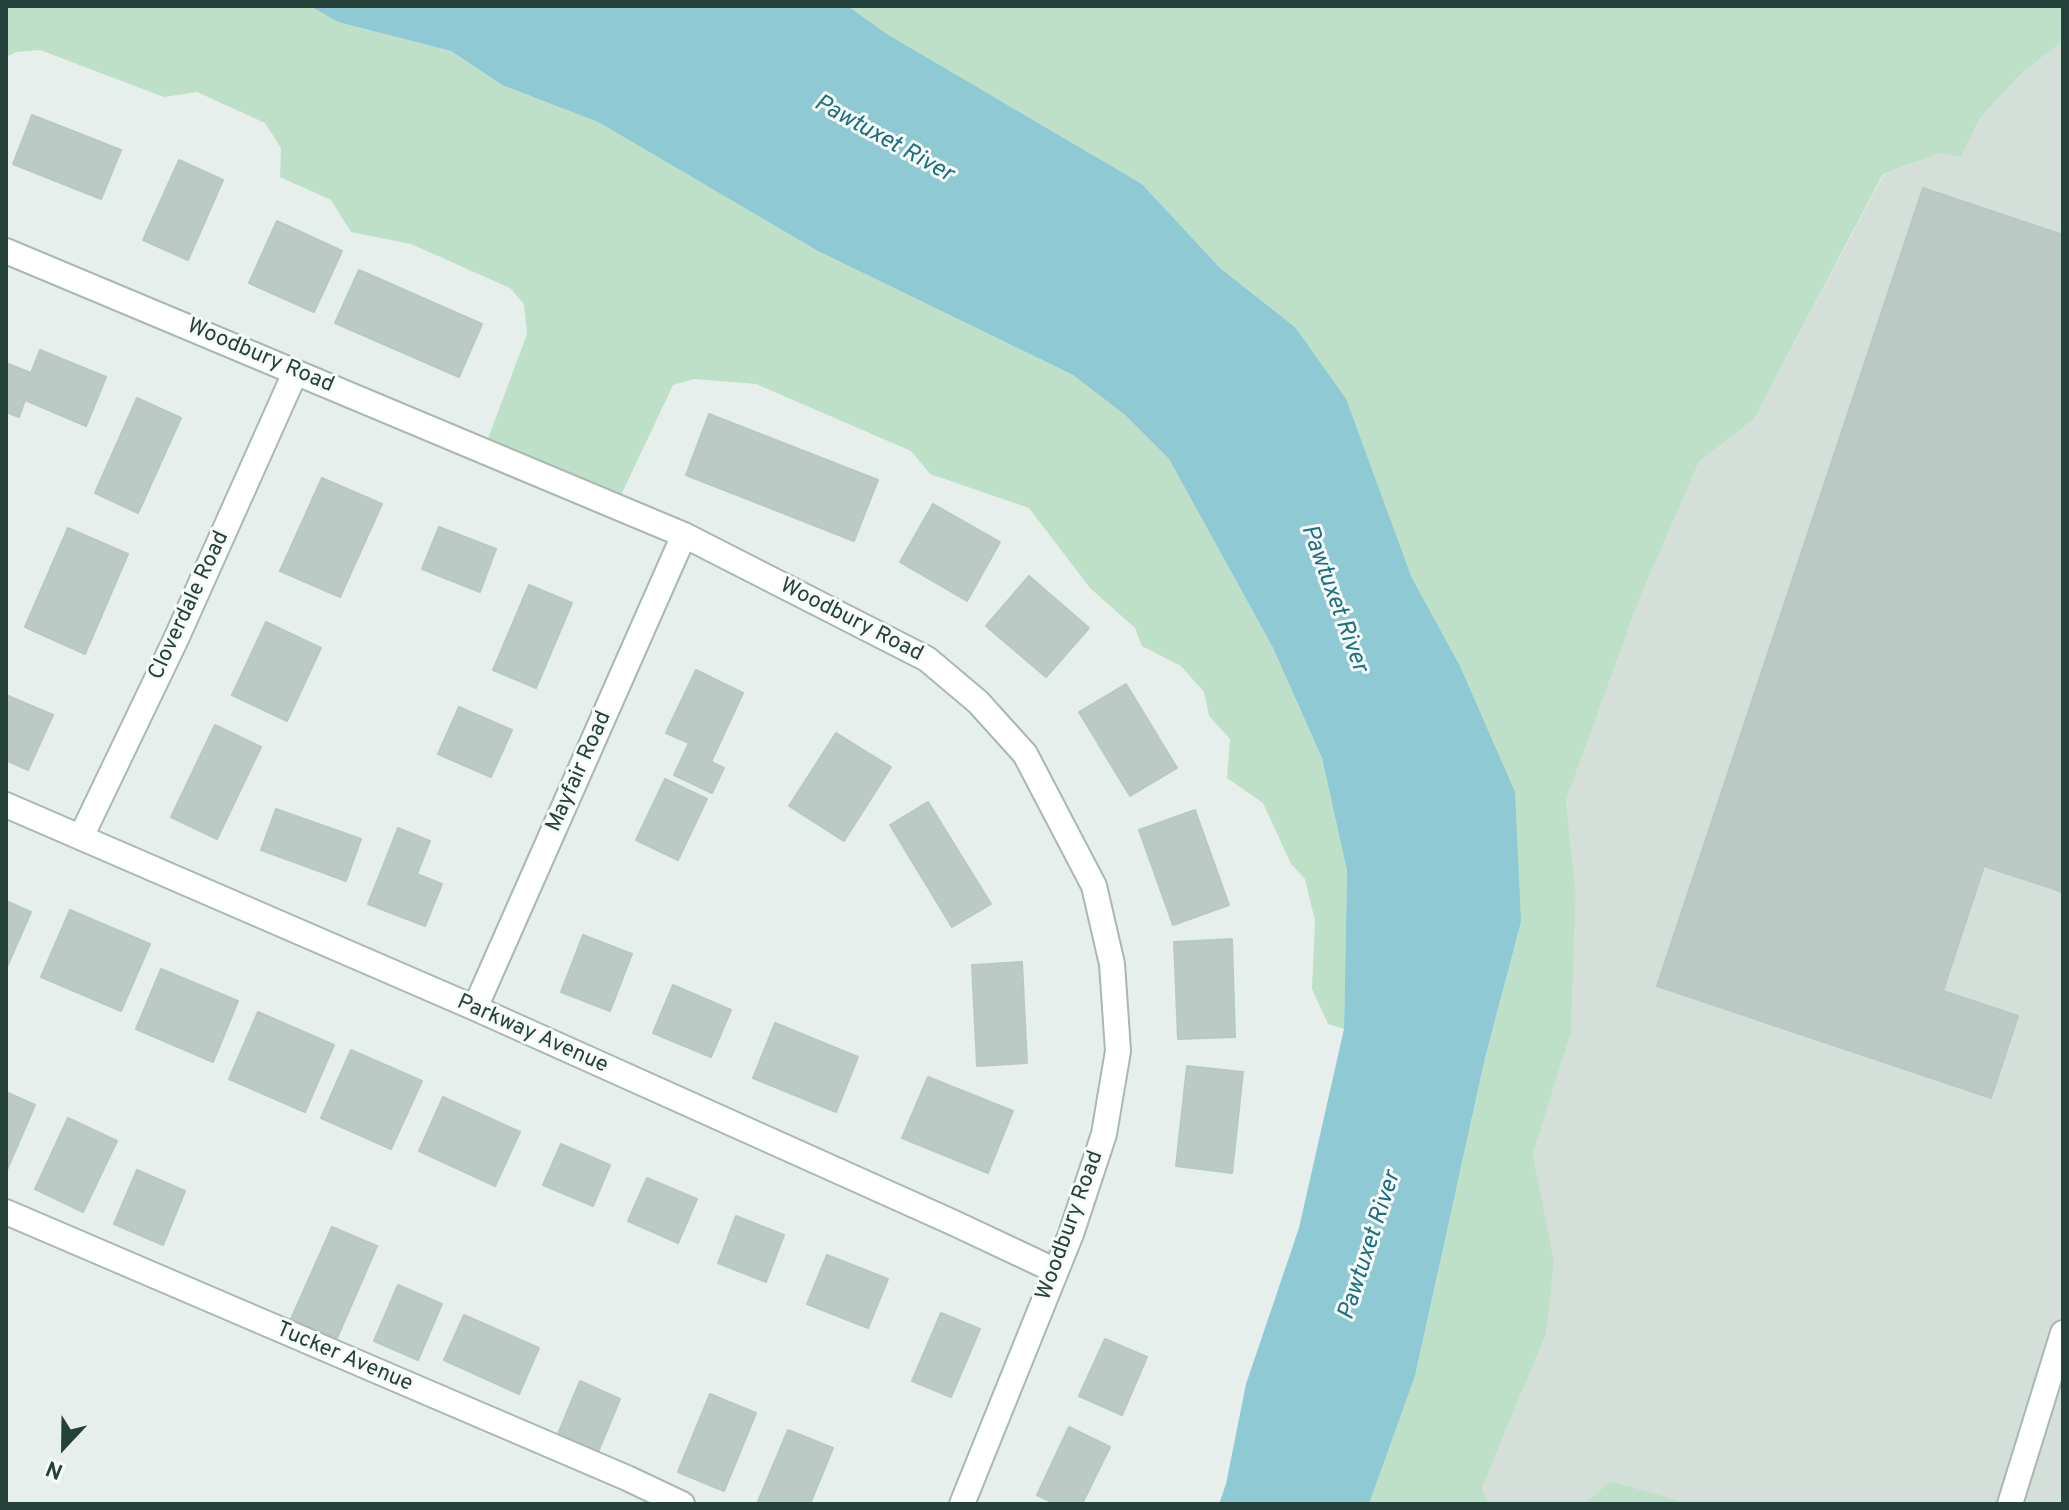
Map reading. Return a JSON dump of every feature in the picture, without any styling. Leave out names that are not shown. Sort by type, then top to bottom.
[{"type":"street","name":"Woodbury Road","points":[[6,251],[684,535],[927,659],[978,702],[1025,754],[1094,886],[1112,964],[1118,1051],[1104,1134],[1056,1271],[962,1504]]},
{"type":"street","name":"Cloverdale Road","points":[[81,837],[176,639],[295,373]]},
{"type":"street","name":"Mayfair Road","points":[[475,1008],[684,535]]},
{"type":"street","name":"Parkway Avenue","points":[[6,805],[475,1008],[1056,1271]]},
{"type":"street","name":"Tucker Avenue","points":[[6,1212],[682,1504]]},
{"type":"street","points":[[2010,1504],[2063,1333]]},
{"type":"shaded area","points":[[2063,41],[2063,1504],[1687,1504],[1610,1481],[1585,1504],[1489,1504],[1482,1488],[1546,1334],[1553,1262],[1533,1154],[1571,1033],[1576,895],[1566,801],[1639,600],[1699,462],[1754,419],[1884,174],[1940,153],[1961,157],[1980,118],[2023,72]]},
{"type":"green space","points":[[6,6],[310,6],[338,22],[451,51],[502,85],[598,122],[818,251],[1073,375],[1125,415],[1169,459],[1272,646],[1322,758],[1347,871],[1344,1029],[1328,1024],[1312,989],[1315,921],[1305,879],[1291,864],[1263,803],[1227,778],[1230,739],[1209,716],[1204,692],[1181,666],[1142,646],[1135,628],[1090,588],[1029,508],[930,474],[911,451],[756,384],[694,379],[673,385],[615,508],[483,452],[527,334],[524,304],[510,288],[411,244],[351,232],[331,200],[280,177],[281,148],[265,123],[197,92],[164,97],[40,50],[16,52],[6,57]]},
{"type":"green space","points":[[848,6],[2063,6],[2063,41],[2023,72],[1980,118],[1961,157],[1940,153],[1883,174],[1754,419],[1699,462],[1639,600],[1566,801],[1576,895],[1571,1033],[1533,1154],[1554,1262],[1546,1334],[1482,1488],[1489,1504],[1369,1504],[1415,1376],[1485,1058],[1521,922],[1459,664],[1411,576],[1295,327],[1220,268],[1142,184],[887,34]]},
{"type":"green space","points":[[1610,1481],[1656,1494],[1687,1504],[1585,1504]]},
{"type":"water","name":"Pawtuxet River","points":[[310,6],[848,6],[887,34],[1142,184],[1220,268],[1295,327],[1346,399],[1411,576],[1459,664],[1515,792],[1521,922],[1485,1058],[1415,1376],[1369,1504],[1219,1504],[1226,1484],[1246,1384],[1299,1228],[1344,1029],[1347,871],[1322,758],[1272,646],[1169,459],[1125,415],[1073,375],[818,251],[598,122],[502,85],[451,51],[338,22]]},
{"type":"building","points":[[32,115],[121,150],[101,199],[13,164]]},
{"type":"building","points":[[179,160],[223,180],[188,260],[143,240]]},
{"type":"building","points":[[1923,188],[2063,235],[2063,828],[2059,840],[2063,841],[2063,892],[1984,866],[1943,991],[2018,1016],[1991,1098],[1657,986]]},
{"type":"building","points":[[277,221],[342,251],[314,312],[249,283]]},
{"type":"building","points":[[359,270],[482,324],[459,377],[335,323]]},
{"type":"building","points":[[40,350],[106,377],[86,426],[25,400],[19,417],[6,412],[6,363],[31,373]]},
{"type":"building","points":[[137,398],[181,418],[138,513],[95,493]]},
{"type":"building","points":[[709,414],[878,480],[854,541],[686,475]]},
{"type":"building","points":[[322,478],[382,504],[340,597],[280,571]]},
{"type":"building","points":[[933,504],[1000,542],[967,601],[900,562]]},
{"type":"building","points":[[439,527],[496,549],[480,592],[422,569]]},
{"type":"building","points":[[68,528],[128,554],[85,654],[25,627]]},
{"type":"building","points":[[1029,576],[1089,628],[1046,677],[986,626]]},
{"type":"building","points":[[529,585],[572,603],[536,688],[493,670]]},
{"type":"building","points":[[266,622],[321,648],[287,721],[232,695]]},
{"type":"building","points":[[696,670],[743,693],[711,762],[724,768],[712,793],[674,775],[689,743],[666,733]]},
{"type":"building","points":[[1126,684],[1177,768],[1130,796],[1079,712]]},
{"type":"building","points":[[6,695],[53,715],[28,770],[6,760]]},
{"type":"building","points":[[459,707],[512,730],[491,777],[438,754]]},
{"type":"building","points":[[215,725],[261,747],[217,839],[171,817]]},
{"type":"building","points":[[836,733],[891,767],[844,841],[789,806]]},
{"type":"building","points":[[665,779],[707,799],[678,860],[636,840]]},
{"type":"building","points":[[928,802],[991,904],[952,927],[890,825]]},
{"type":"building","points":[[276,809],[361,839],[346,881],[261,850]]},
{"type":"building","points":[[1195,810],[1229,905],[1173,925],[1139,830]]},
{"type":"building","points":[[398,828],[430,841],[417,874],[442,884],[425,926],[368,904]]},
{"type":"building","points":[[6,901],[31,912],[6,969]]},
{"type":"building","points":[[70,910],[150,944],[121,1011],[41,977]]},
{"type":"building","points":[[583,935],[632,954],[610,1011],[561,992]]},
{"type":"building","points":[[1232,939],[1235,1037],[1178,1039],[1174,942]]},
{"type":"building","points":[[1022,962],[1027,1063],[977,1066],[972,965]]},
{"type":"building","points":[[161,969],[238,1001],[213,1062],[136,1029]]},
{"type":"building","points":[[673,985],[731,1010],[711,1057],[653,1033]]},
{"type":"building","points":[[258,1012],[334,1045],[305,1112],[229,1079]]},
{"type":"building","points":[[775,1023],[858,1057],[836,1112],[753,1078]]},
{"type":"building","points":[[351,1050],[422,1081],[391,1149],[321,1118]]},
{"type":"building","points":[[1187,1066],[1243,1072],[1232,1173],[1176,1166]]},
{"type":"building","points":[[928,1077],[1013,1111],[988,1173],[902,1138]]},
{"type":"building","points":[[6,1092],[35,1105],[6,1172]]},
{"type":"building","points":[[443,1097],[520,1132],[495,1186],[419,1151]]},
{"type":"building","points":[[68,1118],[117,1141],[83,1212],[35,1189]]},
{"type":"building","points":[[561,1144],[610,1165],[593,1206],[543,1185]]},
{"type":"building","points":[[137,1170],[185,1191],[163,1245],[114,1224]]},
{"type":"building","points":[[647,1178],[697,1199],[678,1243],[628,1221]]},
{"type":"building","points":[[736,1216],[784,1235],[766,1282],[718,1263]]},
{"type":"building","points":[[332,1227],[377,1246],[337,1338],[291,1319]]},
{"type":"building","points":[[827,1255],[888,1279],[868,1328],[807,1304]]},
{"type":"building","points":[[398,1285],[442,1304],[418,1360],[374,1341]]},
{"type":"building","points":[[941,1313],[980,1329],[951,1397],[912,1381]]},
{"type":"building","points":[[464,1315],[539,1348],[519,1394],[444,1360]]},
{"type":"building","points":[[1105,1339],[1147,1357],[1122,1415],[1079,1396]]},
{"type":"building","points":[[580,1381],[620,1399],[598,1452],[558,1434]]},
{"type":"building","points":[[710,1394],[756,1413],[724,1491],[678,1472]]},
{"type":"building","points":[[1069,1427],[1110,1447],[1082,1504],[1056,1504],[1037,1495]]},
{"type":"building","points":[[788,1430],[833,1448],[810,1504],[757,1504]]}]
